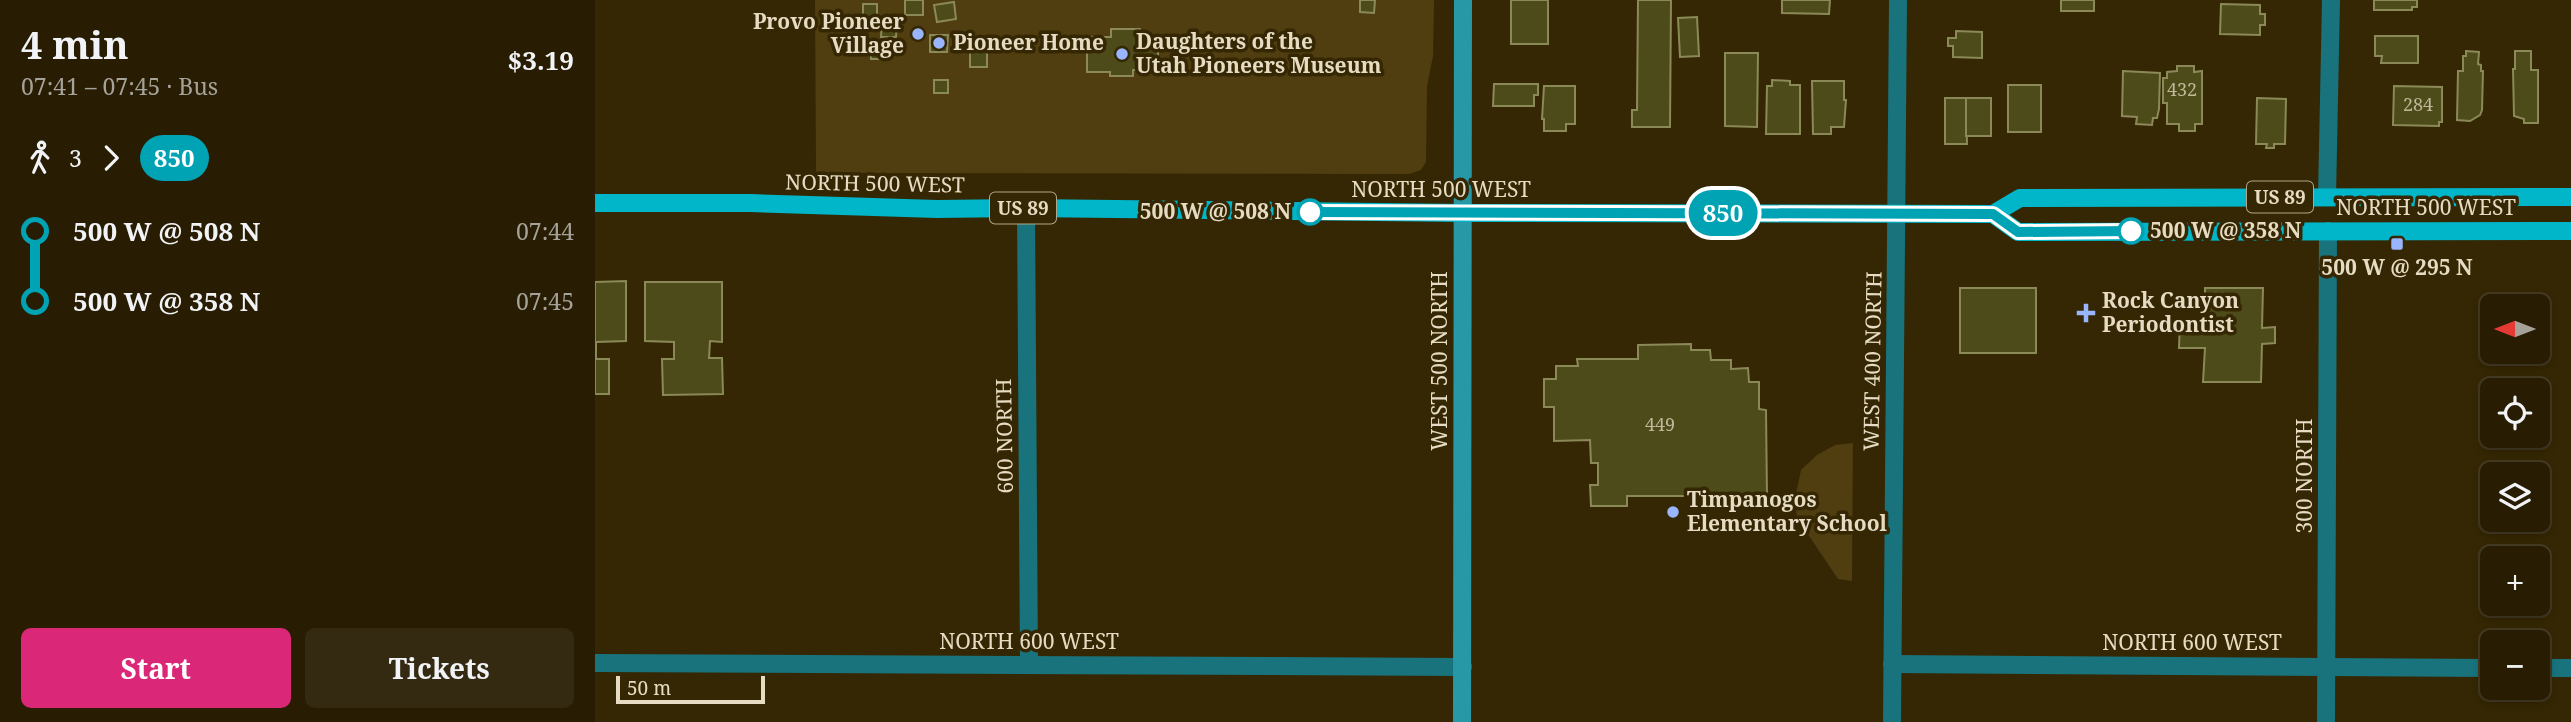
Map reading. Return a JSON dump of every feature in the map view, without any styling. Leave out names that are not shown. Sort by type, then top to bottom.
[{"type":"main road","name":"NORTH 500 WEST","points":[[595,203],[750,203],[937,209],[1993,214],[2020,198],[2571,197]]},
{"type":"main road","name":"NORTH 500 WEST","points":[[1993,214],[2018,232],[2571,231]]},
{"type":"street","name":"WEST 500 NORTH","points":[[1462,722],[1463,0]]},
{"type":"street","name":"WEST 400 NORTH","points":[[1892,722],[1898,0]]},
{"type":"street","points":[[2327,197],[2331,0]]},
{"type":"street","name":"600 NORTH","points":[[1025,208],[1030,664]]},
{"type":"street","name":"300 NORTH","points":[[2326,722],[2328,231]]},
{"type":"street","name":"NORTH 600 WEST","points":[[595,663],[1463,667]]},
{"type":"street","name":"NORTH 600 WEST","points":[[1892,664],[2480,668]]},
{"type":"street","points":[[2550,668],[2571,668]]},
{"type":"shaded area","points":[[815,0],[1434,0],[1433,56],[1427,86],[1426,162],[1421,170],[1409,174],[816,173]]},
{"type":"shaded area","points":[[1853,443],[1852,581],[1838,579],[1797,518],[1795,499],[1801,470],[1817,455],[1835,445]]},
{"type":"building","points":[[905,0],[923,0],[923,15],[905,15]]},
{"type":"building","points":[[1360,0],[1375,0],[1374,13],[1360,12]]},
{"type":"building","points":[[1511,0],[1548,0],[1548,44],[1511,44]]},
{"type":"building","points":[[1638,0],[1671,0],[1670,127],[1632,127],[1632,110],[1637,110]]},
{"type":"building","points":[[1782,0],[1830,0],[1829,14],[1782,13]]},
{"type":"building","points":[[2061,0],[2094,0],[2094,11],[2061,11]]},
{"type":"building","points":[[2374,0],[2417,0],[2417,7],[2412,7],[2412,10],[2374,10]]},
{"type":"building","points":[[954,2],[956,19],[937,22],[934,5]]},
{"type":"building","points":[[863,4],[877,4],[877,23],[863,23]]},
{"type":"building","points":[[2221,4],[2260,5],[2260,14],[2265,14],[2265,25],[2260,25],[2260,35],[2220,34]]},
{"type":"building","points":[[1697,17],[1699,56],[1680,57],[1678,18]]},
{"type":"building","points":[[882,21],[897,21],[896,37],[881,37]]},
{"type":"building","name":"Daughters of the Utah Pioneers Museum","points":[[1111,29],[1140,29],[1140,38],[1158,38],[1158,70],[1133,70],[1133,76],[1087,72],[1087,37],[1111,37]]},
{"type":"building","points":[[1956,31],[1982,32],[1982,58],[1953,57],[1953,46],[1948,46],[1948,38],[1956,38]]},
{"type":"building","name":"Pioneer Home","points":[[930,35],[948,35],[947,52],[930,52]]},
{"type":"building","points":[[2375,36],[2418,36],[2418,63],[2381,63],[2382,56],[2375,56]]},
{"type":"building","points":[[871,41],[886,41],[885,59],[871,59]]},
{"type":"building","points":[[970,42],[987,42],[987,67],[970,67]]},
{"type":"building","points":[[2466,51],[2479,52],[2478,64],[2483,71],[2482,110],[2480,115],[2470,121],[2457,120],[2458,71],[2463,71],[2463,56],[2466,56]]},
{"type":"building","points":[[2515,51],[2531,51],[2531,70],[2538,70],[2538,123],[2524,123],[2524,119],[2514,116]]},
{"type":"building","points":[[1725,53],[1758,53],[1757,127],[1725,126]]},
{"type":"building","points":[[2177,66],[2194,66],[2194,72],[2202,71],[2202,124],[2195,124],[2195,131],[2179,131],[2179,124],[2167,124],[2167,103],[2163,103],[2163,78],[2167,78],[2167,72],[2177,71]]},
{"type":"building","points":[[2123,71],[2160,73],[2159,109],[2152,125],[2136,124],[2137,117],[2122,116]]},
{"type":"building","points":[[934,80],[948,80],[948,93],[934,93]]},
{"type":"building","points":[[1772,80],[1790,81],[1790,85],[1800,85],[1800,134],[1766,134],[1767,86],[1772,86]]},
{"type":"building","points":[[1812,81],[1844,81],[1844,127],[1831,127],[1831,134],[1813,134]]},
{"type":"building","points":[[1494,84],[1538,84],[1534,106],[1493,106]]},
{"type":"building","points":[[2008,85],[2041,85],[2041,132],[2008,132]]},
{"type":"building","points":[[1544,86],[1575,86],[1575,124],[1566,124],[1566,131],[1544,131]]},
{"type":"building","points":[[2394,86],[2442,87],[2442,122],[2439,122],[2439,126],[2393,125]]},
{"type":"building","points":[[1945,98],[1966,98],[1967,144],[1945,144]]},
{"type":"building","points":[[1966,98],[1991,98],[1991,136],[1966,136]]},
{"type":"building","points":[[2257,98],[2286,99],[2285,144],[2274,144],[2274,148],[2266,148],[2267,144],[2256,144]]},
{"type":"building","points":[[626,281],[626,341],[596,342],[596,359],[609,359],[609,394],[595,394],[595,282]]},
{"type":"building","points":[[645,282],[722,282],[722,342],[710,341],[709,358],[722,358],[723,394],[663,395],[662,359],[674,359],[674,342],[645,341]]},
{"type":"building","points":[[1960,288],[2036,288],[2036,353],[1960,353]]},
{"type":"building","points":[[2205,288],[2263,288],[2262,328],[2275,327],[2275,343],[2262,344],[2261,382],[2203,382],[2205,348],[2179,348],[2180,320],[2205,320]]},
{"type":"building","points":[[1691,344],[1691,350],[1710,350],[1711,360],[1731,360],[1731,369],[1748,368],[1749,382],[1759,382],[1759,409],[1766,410],[1767,498],[1627,496],[1627,506],[1591,506],[1590,485],[1598,485],[1598,463],[1591,463],[1590,440],[1554,441],[1554,407],[1544,407],[1544,379],[1556,379],[1556,366],[1578,366],[1577,359],[1638,359],[1638,345]]},
{"type":"bus line","name":"850","points":[[1310,212],[1993,214],[2018,232],[2131,231]]},
{"type":"place","name":"Provo Pioneer Village","points":[[918,34]]},
{"type":"place","name":"Pioneer Home","points":[[939,43]]},
{"type":"place","name":"Daughters of the Utah Pioneers Museum","points":[[1122,54]]},
{"type":"place","name":"500 W @ 508 N","points":[[1310,212]]},
{"type":"place","name":"500 W @ 358 N","points":[[2131,231]]},
{"type":"place","name":"500 W @ 295 N","points":[[2397,244]]},
{"type":"place","name":"Rock Canyon Periodontist","points":[[2086,313]]},
{"type":"place","name":"Timpanogos Elementary School","points":[[1673,512]]}]
